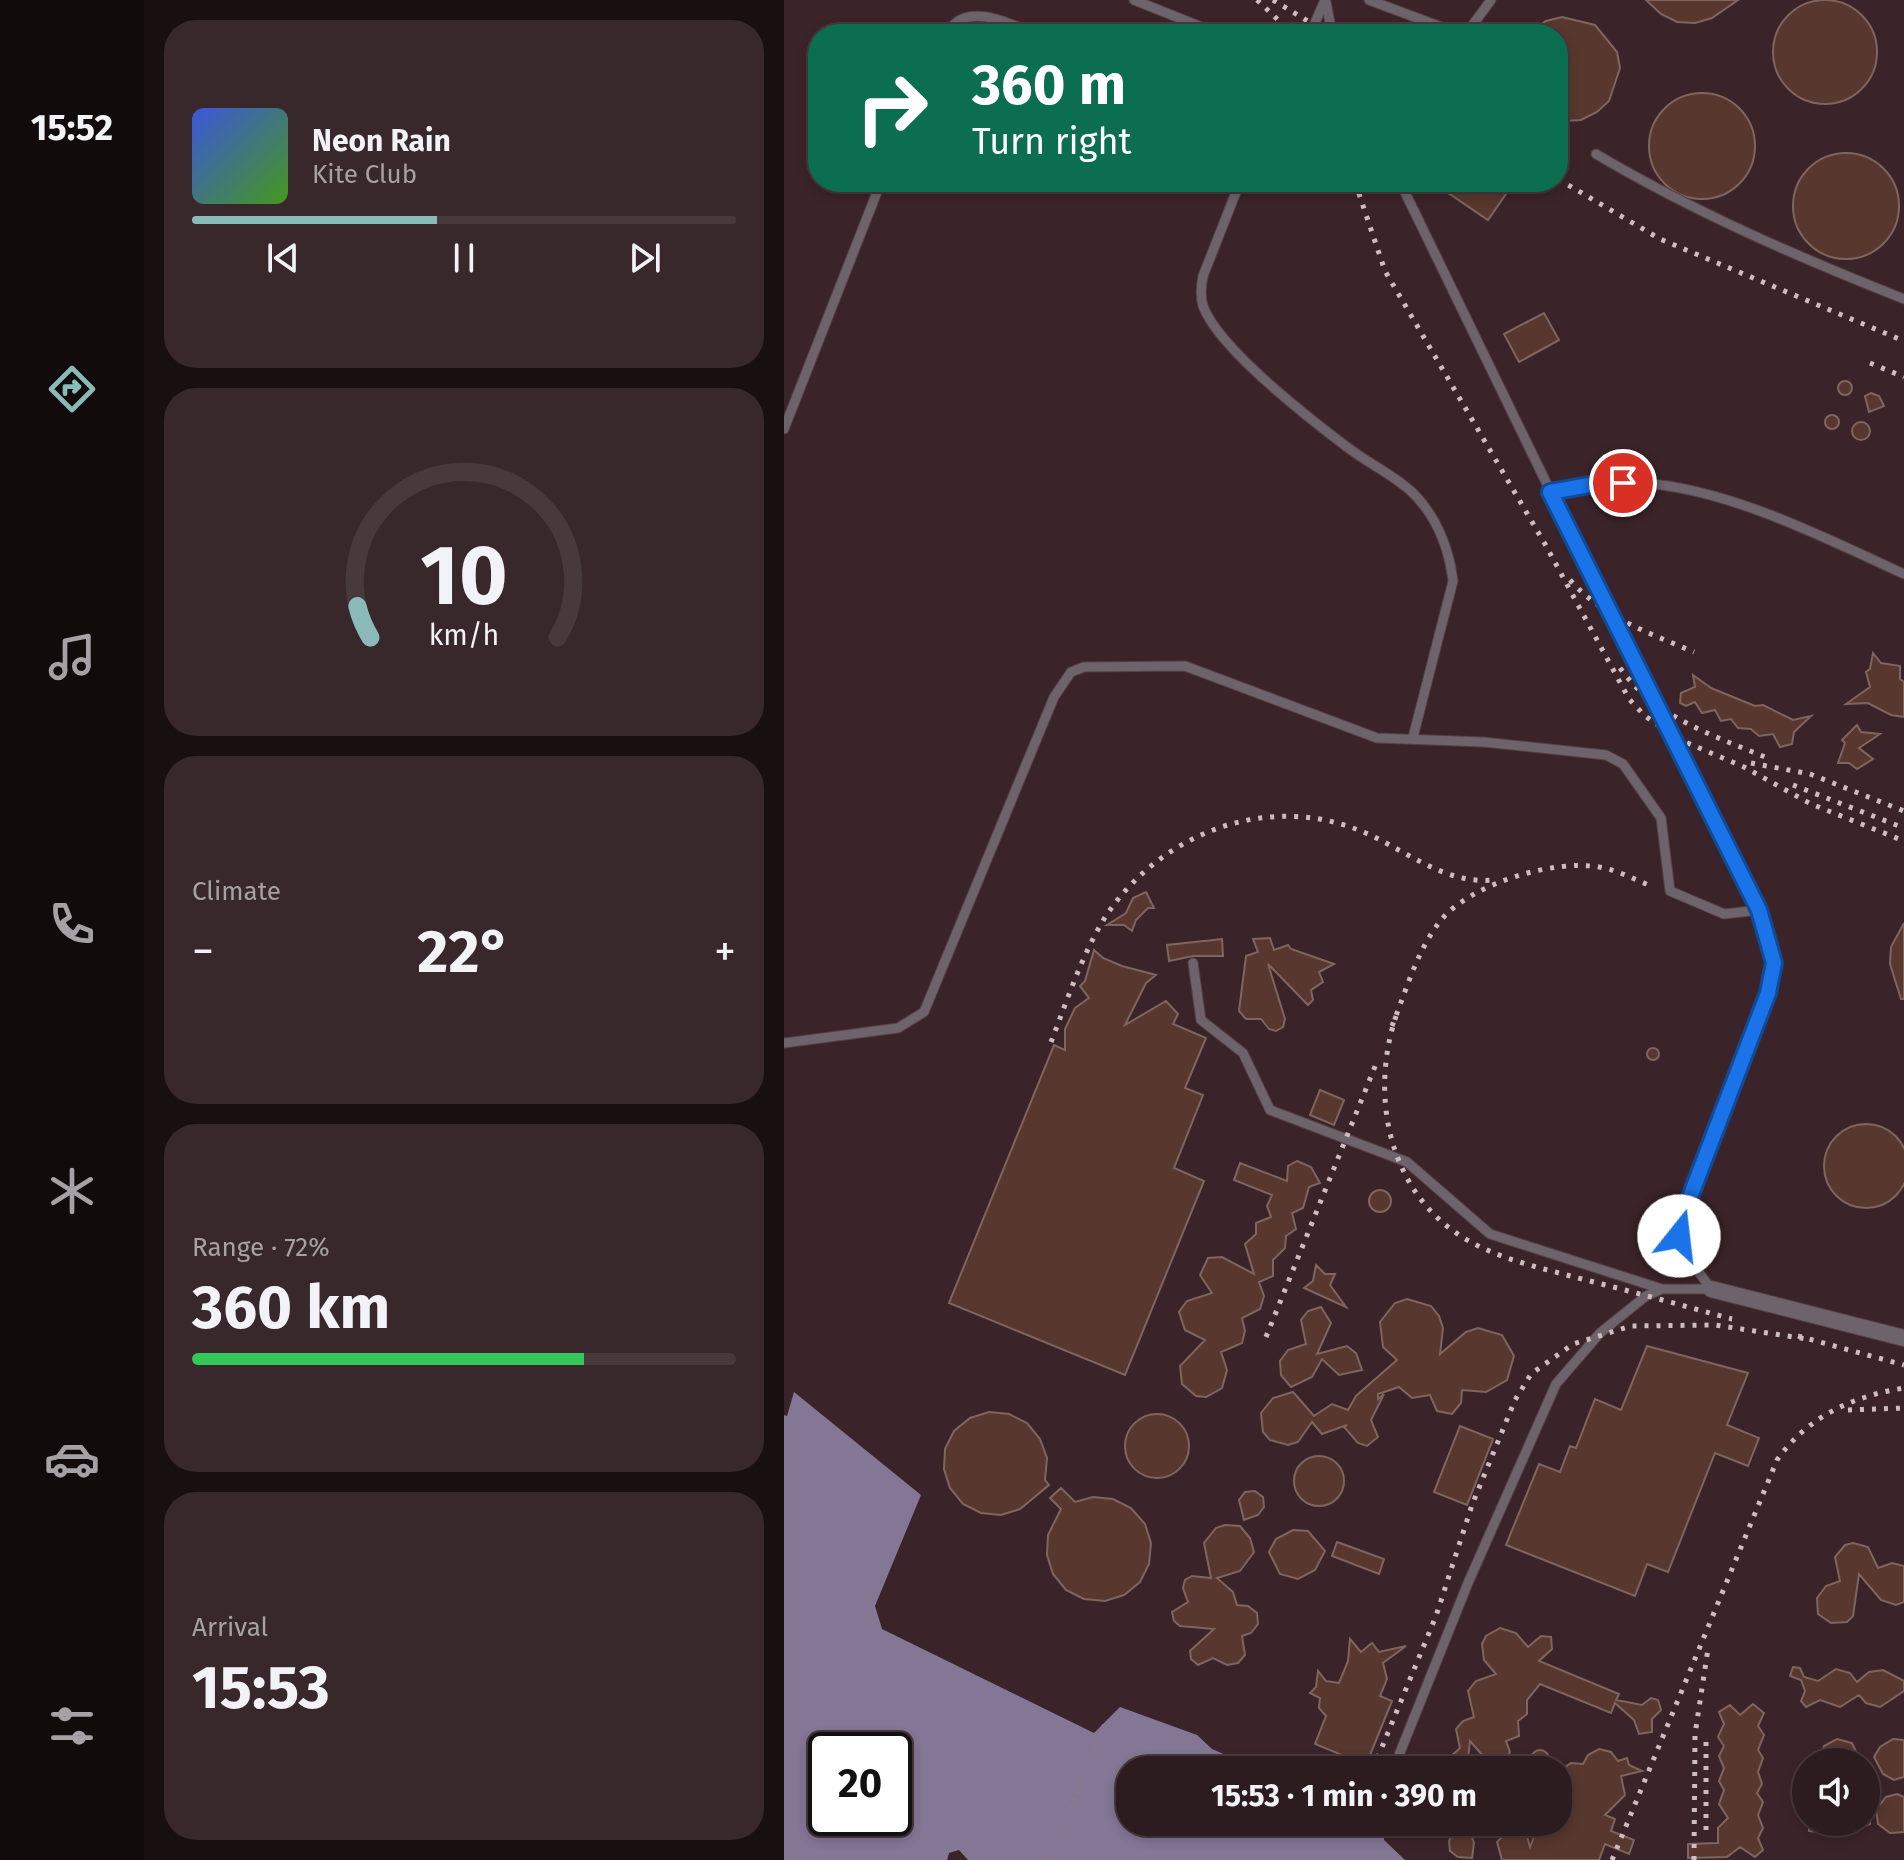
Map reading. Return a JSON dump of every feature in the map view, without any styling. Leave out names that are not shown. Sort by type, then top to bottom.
[{"type":"street","points":[[1711,1289],[1904,1338]]},
{"type":"lane","points":[[1134,0],[1194,24]]},
{"type":"lane","points":[[1314,24],[1325,0]]},
{"type":"lane","points":[[1325,0],[1330,24]]},
{"type":"lane","points":[[1369,0],[1433,24]]},
{"type":"lane","points":[[1473,24],[1491,0]]},
{"type":"lane","points":[[955,24],[960,18],[975,15],[1010,24]]},
{"type":"lane","points":[[1596,154],[1666,195],[1817,265],[1904,299]]},
{"type":"lane","points":[[784,429],[877,192]]},
{"type":"lane","points":[[1236,192],[1203,276],[1200,293],[1208,314],[1235,351],[1349,449],[1395,477],[1415,495],[1436,524],[1451,561],[1453,581],[1413,737]]},
{"type":"lane","points":[[1405,192],[1550,492],[1759,910],[1774,963],[1768,993],[1682,1218],[1679,1236],[1687,1255],[1711,1289]]},
{"type":"lane","points":[[1550,492],[1601,483],[1644,483],[1697,494],[1781,520],[1904,574]]},
{"type":"lane","points":[[784,1043],[898,1028],[924,1012],[1054,697],[1071,672],[1084,667],[1185,666],[1377,738],[1413,737],[1606,755],[1623,764],[1661,818],[1670,891],[1724,914],[1759,910]]},
{"type":"lane","points":[[1193,963],[1201,1020],[1243,1053],[1270,1110],[1407,1162],[1490,1234],[1662,1289],[1711,1289]]},
{"type":"lane","points":[[1399,1756],[1468,1583],[1556,1384],[1600,1333],[1646,1296],[1662,1289]]},
{"type":"path","points":[[1050,1860],[1105,1721]]},
{"type":"shaded area","points":[[794,1392],[921,1495],[875,1606],[882,1629],[1094,1733],[1120,1707],[1197,1735],[1212,1749],[1228,1756],[1116,1756],[1116,1836],[1384,1836],[1384,1840],[1405,1860],[968,1860],[959,1850],[949,1853],[947,1860],[784,1860],[784,1415],[787,1416]]},
{"type":"building","points":[[1646,0],[1738,0],[1712,18],[1695,23],[1677,22],[1661,14]]},
{"type":"building","points":[[1825,0],[1845,4],[1862,15],[1873,32],[1877,52],[1873,72],[1862,89],[1845,100],[1825,104],[1805,100],[1788,89],[1777,72],[1773,52],[1777,32],[1788,15],[1805,4]]},
{"type":"building","points":[[1562,17],[1595,25],[1617,52],[1620,68],[1609,101],[1581,120],[1568,121],[1568,24],[1541,24]]},
{"type":"building","points":[[1702,93],[1722,97],[1739,109],[1751,126],[1755,146],[1751,166],[1739,183],[1722,195],[1702,199],[1682,195],[1665,183],[1653,166],[1649,146],[1653,126],[1665,109],[1682,97]]},
{"type":"building","points":[[1846,153],[1866,157],[1883,169],[1895,186],[1899,206],[1895,226],[1883,243],[1866,255],[1846,259],[1826,255],[1809,243],[1797,226],[1793,206],[1797,186],[1809,169],[1826,157]]},
{"type":"building","points":[[1447,192],[1507,192],[1488,220]]},
{"type":"building","points":[[1544,313],[1559,340],[1519,362],[1504,334]]},
{"type":"building","points":[[1845,381],[1852,388],[1845,395],[1838,388]]},
{"type":"building","points":[[1871,393],[1879,396],[1884,406],[1869,412],[1865,396]]},
{"type":"building","points":[[1832,415],[1839,422],[1832,429],[1825,422]]},
{"type":"building","points":[[1861,422],[1868,424],[1868,438],[1861,440],[1854,438],[1852,431],[1854,424]]},
{"type":"building","points":[[1873,653],[1881,663],[1900,666],[1900,679],[1904,682],[1904,717],[1891,715],[1868,703],[1846,704],[1870,687],[1866,672],[1870,669]]},
{"type":"building","points":[[1693,675],[1711,688],[1755,706],[1763,705],[1793,720],[1811,716],[1794,732],[1792,744],[1780,747],[1773,734],[1759,736],[1751,729],[1738,728],[1731,719],[1721,721],[1715,710],[1702,713],[1695,702],[1686,706],[1680,703],[1681,693],[1695,687]]},
{"type":"building","points":[[1857,725],[1861,732],[1880,734],[1859,748],[1873,759],[1857,769],[1849,763],[1838,763],[1845,743],[1842,740]]},
{"type":"building","points":[[1146,892],[1154,908],[1148,908],[1136,920],[1132,931],[1124,925],[1107,925],[1126,913],[1133,898]]},
{"type":"building","points":[[1904,923],[1904,999],[1901,999],[1890,964],[1891,947]]},
{"type":"building","points":[[1270,938],[1274,950],[1288,945],[1291,949],[1334,964],[1319,972],[1323,982],[1311,990],[1313,1000],[1308,1005],[1268,964],[1285,1019],[1283,1027],[1276,1031],[1269,1029],[1261,1019],[1246,1019],[1239,1011],[1246,956],[1258,952],[1253,939]]},
{"type":"building","points":[[1222,939],[1223,956],[1193,956],[1169,961],[1167,945]]},
{"type":"building","points":[[1094,950],[1103,958],[1122,966],[1156,975],[1146,983],[1125,1025],[1166,1001],[1178,1014],[1173,1024],[1206,1038],[1185,1088],[1203,1095],[1174,1168],[1204,1181],[1125,1375],[949,1303],[1054,1045],[1065,1050],[1065,1029],[1075,1008],[1089,998],[1080,986],[1085,981]]},
{"type":"building","points":[[1648,1049],[1658,1049],[1658,1059],[1648,1059]]},
{"type":"building","points":[[1320,1090],[1344,1100],[1334,1125],[1310,1115]]},
{"type":"building","points":[[1866,1124],[1882,1127],[1905,1150],[1905,1182],[1896,1196],[1882,1205],[1866,1208],[1850,1205],[1836,1196],[1827,1182],[1824,1166],[1827,1150],[1836,1136],[1850,1127]]},
{"type":"building","points":[[1297,1161],[1311,1167],[1320,1183],[1309,1187],[1303,1208],[1292,1213],[1296,1229],[1286,1236],[1285,1248],[1273,1260],[1273,1276],[1259,1282],[1264,1296],[1260,1309],[1242,1318],[1245,1331],[1242,1343],[1221,1352],[1227,1370],[1222,1388],[1206,1397],[1196,1396],[1182,1384],[1180,1366],[1205,1340],[1185,1330],[1179,1312],[1187,1301],[1212,1293],[1200,1275],[1208,1258],[1222,1257],[1254,1274],[1245,1244],[1256,1234],[1256,1223],[1271,1217],[1267,1206],[1272,1195],[1234,1180],[1240,1163],[1287,1181],[1288,1166]]},
{"type":"building","points":[[1380,1190],[1388,1193],[1391,1201],[1388,1209],[1380,1212],[1372,1209],[1369,1201],[1372,1193]]},
{"type":"building","points":[[1316,1265],[1325,1274],[1335,1274],[1330,1285],[1346,1307],[1304,1288],[1313,1281]]},
{"type":"building","points":[[1407,1299],[1431,1306],[1439,1316],[1443,1328],[1440,1354],[1466,1332],[1478,1328],[1502,1335],[1514,1356],[1507,1380],[1486,1392],[1462,1390],[1461,1403],[1452,1414],[1437,1411],[1430,1395],[1412,1398],[1399,1387],[1378,1394],[1378,1399],[1384,1394],[1371,1420],[1378,1437],[1367,1446],[1358,1443],[1344,1427],[1347,1425],[1322,1434],[1312,1422],[1298,1442],[1288,1445],[1270,1440],[1263,1432],[1261,1413],[1273,1398],[1293,1392],[1314,1416],[1332,1404],[1348,1410],[1356,1396],[1397,1360],[1383,1347],[1380,1322],[1395,1303]]},
{"type":"building","points":[[1321,1307],[1331,1323],[1317,1354],[1347,1346],[1356,1353],[1362,1370],[1339,1375],[1322,1359],[1312,1377],[1291,1387],[1281,1375],[1280,1361],[1288,1350],[1306,1344],[1301,1320],[1308,1311]]},
{"type":"building","points":[[1647,1346],[1748,1373],[1727,1425],[1759,1438],[1748,1466],[1715,1453],[1668,1572],[1647,1564],[1635,1596],[1506,1545],[1539,1464],[1560,1472],[1570,1446],[1576,1448],[1595,1399],[1621,1410]]},
{"type":"building","points":[[989,1412],[1009,1414],[1027,1423],[1040,1439],[1047,1458],[1045,1480],[1049,1485],[1020,1509],[1001,1515],[981,1513],[963,1504],[950,1488],[944,1469],[945,1449],[954,1431],[970,1418]]},
{"type":"building","points":[[1157,1414],[1175,1420],[1183,1428],[1189,1446],[1183,1464],[1175,1472],[1157,1478],[1139,1472],[1131,1464],[1125,1446],[1131,1428],[1139,1420]]},
{"type":"building","points":[[1460,1426],[1493,1439],[1467,1505],[1434,1492]]},
{"type":"building","points":[[1319,1456],[1336,1464],[1344,1481],[1336,1498],[1319,1506],[1302,1498],[1294,1481],[1302,1464]]},
{"type":"building","points":[[1061,1488],[1075,1502],[1093,1497],[1113,1499],[1131,1508],[1145,1524],[1151,1543],[1149,1564],[1140,1582],[1124,1595],[1105,1601],[1084,1599],[1066,1590],[1053,1574],[1047,1555],[1048,1535],[1061,1509],[1050,1498]]},
{"type":"building","points":[[1255,1491],[1263,1497],[1264,1507],[1258,1515],[1244,1520],[1239,1500],[1245,1492]]},
{"type":"building","points":[[1240,1526],[1250,1538],[1254,1552],[1240,1571],[1217,1578],[1233,1592],[1237,1605],[1248,1606],[1257,1613],[1258,1624],[1251,1633],[1242,1636],[1245,1655],[1238,1663],[1227,1665],[1213,1658],[1198,1665],[1191,1659],[1190,1651],[1214,1629],[1180,1626],[1174,1621],[1172,1612],[1188,1602],[1183,1588],[1185,1580],[1192,1576],[1211,1578],[1204,1543],[1216,1528]]},
{"type":"building","points":[[1293,1530],[1308,1531],[1325,1551],[1315,1570],[1298,1579],[1280,1574],[1269,1552],[1276,1539]]},
{"type":"building","points":[[1337,1542],[1384,1559],[1379,1574],[1332,1556]]},
{"type":"building","points":[[1853,1543],[1868,1547],[1878,1568],[1892,1563],[1904,1566],[1904,1602],[1896,1605],[1881,1600],[1859,1574],[1853,1616],[1847,1622],[1831,1623],[1818,1614],[1817,1598],[1826,1586],[1840,1581],[1835,1557],[1845,1545]]},
{"type":"building","points":[[1500,1628],[1516,1633],[1528,1647],[1541,1636],[1551,1637],[1552,1649],[1539,1661],[1619,1694],[1616,1700],[1642,1705],[1651,1698],[1658,1700],[1661,1710],[1652,1719],[1652,1732],[1639,1734],[1634,1720],[1615,1703],[1611,1713],[1540,1684],[1527,1700],[1527,1714],[1518,1721],[1519,1736],[1506,1741],[1510,1752],[1508,1756],[1483,1756],[1470,1741],[1468,1756],[1451,1756],[1460,1748],[1456,1729],[1463,1721],[1474,1717],[1468,1691],[1476,1681],[1496,1674],[1484,1660],[1482,1644],[1486,1636]]},
{"type":"building","points":[[1350,1639],[1361,1652],[1372,1643],[1379,1652],[1406,1646],[1383,1663],[1387,1679],[1380,1696],[1392,1701],[1370,1756],[1344,1756],[1315,1744],[1326,1716],[1319,1708],[1320,1698],[1310,1693],[1316,1687],[1318,1671],[1326,1681],[1339,1683],[1348,1661]]},
{"type":"building","points":[[1793,1667],[1800,1668],[1804,1677],[1818,1681],[1836,1669],[1850,1673],[1857,1682],[1869,1672],[1883,1670],[1904,1681],[1904,1691],[1880,1707],[1866,1703],[1859,1695],[1840,1707],[1820,1700],[1806,1707],[1801,1701],[1805,1691],[1801,1680],[1790,1676]]},
{"type":"building","points":[[1753,1704],[1764,1713],[1758,1726],[1764,1735],[1758,1750],[1763,1758],[1758,1772],[1762,1784],[1757,1793],[1763,1802],[1758,1815],[1763,1828],[1758,1838],[1763,1850],[1755,1857],[1740,1847],[1727,1857],[1688,1858],[1688,1844],[1718,1843],[1718,1828],[1728,1818],[1719,1804],[1724,1790],[1719,1781],[1724,1768],[1719,1756],[1724,1746],[1718,1737],[1724,1724],[1719,1712],[1730,1705],[1740,1715]]},
{"type":"building","points":[[1837,1739],[1852,1743],[1854,1748],[1824,1748]]},
{"type":"building","points":[[1893,1739],[1904,1740],[1904,1777],[1894,1780],[1883,1774],[1880,1747]]},
{"type":"building","points":[[1599,1749],[1611,1752],[1618,1761],[1627,1758],[1629,1765],[1642,1771],[1621,1776],[1625,1795],[1605,1815],[1615,1819],[1611,1831],[1634,1840],[1629,1854],[1605,1844],[1599,1860],[1502,1860],[1497,1842],[1503,1836],[1527,1836],[1530,1847],[1534,1836],[1572,1836],[1572,1763],[1583,1764],[1588,1755]]},
{"type":"building","points":[[1540,1750],[1548,1756],[1532,1756]]},
{"type":"building","points":[[1897,1794],[1904,1797],[1904,1832],[1890,1833],[1880,1826],[1880,1804],[1886,1797]]},
{"type":"building","points":[[1451,1836],[1472,1836],[1472,1858],[1458,1857],[1450,1851]]},
{"type":"railway","points":[[1257,0],[1282,24]]},
{"type":"railway","points":[[1273,0],[1313,24]]},
{"type":"railway","points":[[1568,185],[1660,239],[1904,341]]},
{"type":"railway","points":[[1358,192],[1385,271],[1545,544],[1629,699],[1645,716],[1678,739],[1744,767],[1811,804],[1904,841]]},
{"type":"railway","points":[[1870,363],[1904,377]]},
{"type":"railway","points":[[1570,580],[1597,605],[1612,614],[1694,652]]},
{"type":"railway","points":[[1620,668],[1634,685],[1667,712],[1765,757]]},
{"type":"railway","points":[[1751,763],[1810,774],[1904,811]]},
{"type":"railway","points":[[1793,785],[1904,828]]},
{"type":"railway","points":[[1051,1042],[1088,948],[1104,919],[1126,890],[1152,865],[1181,845],[1213,830],[1247,820],[1282,816],[1318,819],[1370,835],[1438,870],[1474,880],[1493,880]]},
{"type":"railway","points":[[1392,1026],[1425,944],[1441,920],[1472,895],[1514,877],[1559,867],[1599,867],[1651,886]]},
{"type":"railway","points":[[1396,1016],[1388,1047],[1385,1079],[1386,1111],[1392,1142],[1420,1198],[1442,1222],[1482,1248],[1509,1258],[1732,1319]]},
{"type":"railway","points":[[1266,1337],[1378,1059]]},
{"type":"railway","points":[[1378,1756],[1436,1616],[1472,1505],[1515,1400],[1531,1374],[1573,1344],[1631,1326],[1715,1325],[1807,1339]]},
{"type":"railway","points":[[1798,1336],[1904,1365]]},
{"type":"railway","points":[[1612,1860],[1777,1460],[1817,1420],[1849,1403],[1904,1388]]},
{"type":"railway","points":[[1848,1410],[1904,1408]]},
{"type":"railway","points":[[1694,1860],[1695,1734],[1708,1649]]},
{"type":"railway","points":[[1706,1738],[1706,1830]]},
{"type":"route","points":[[1623,483],[1601,483],[1550,492],[1759,910],[1774,963],[1768,993],[1682,1218],[1679,1236]]}]
